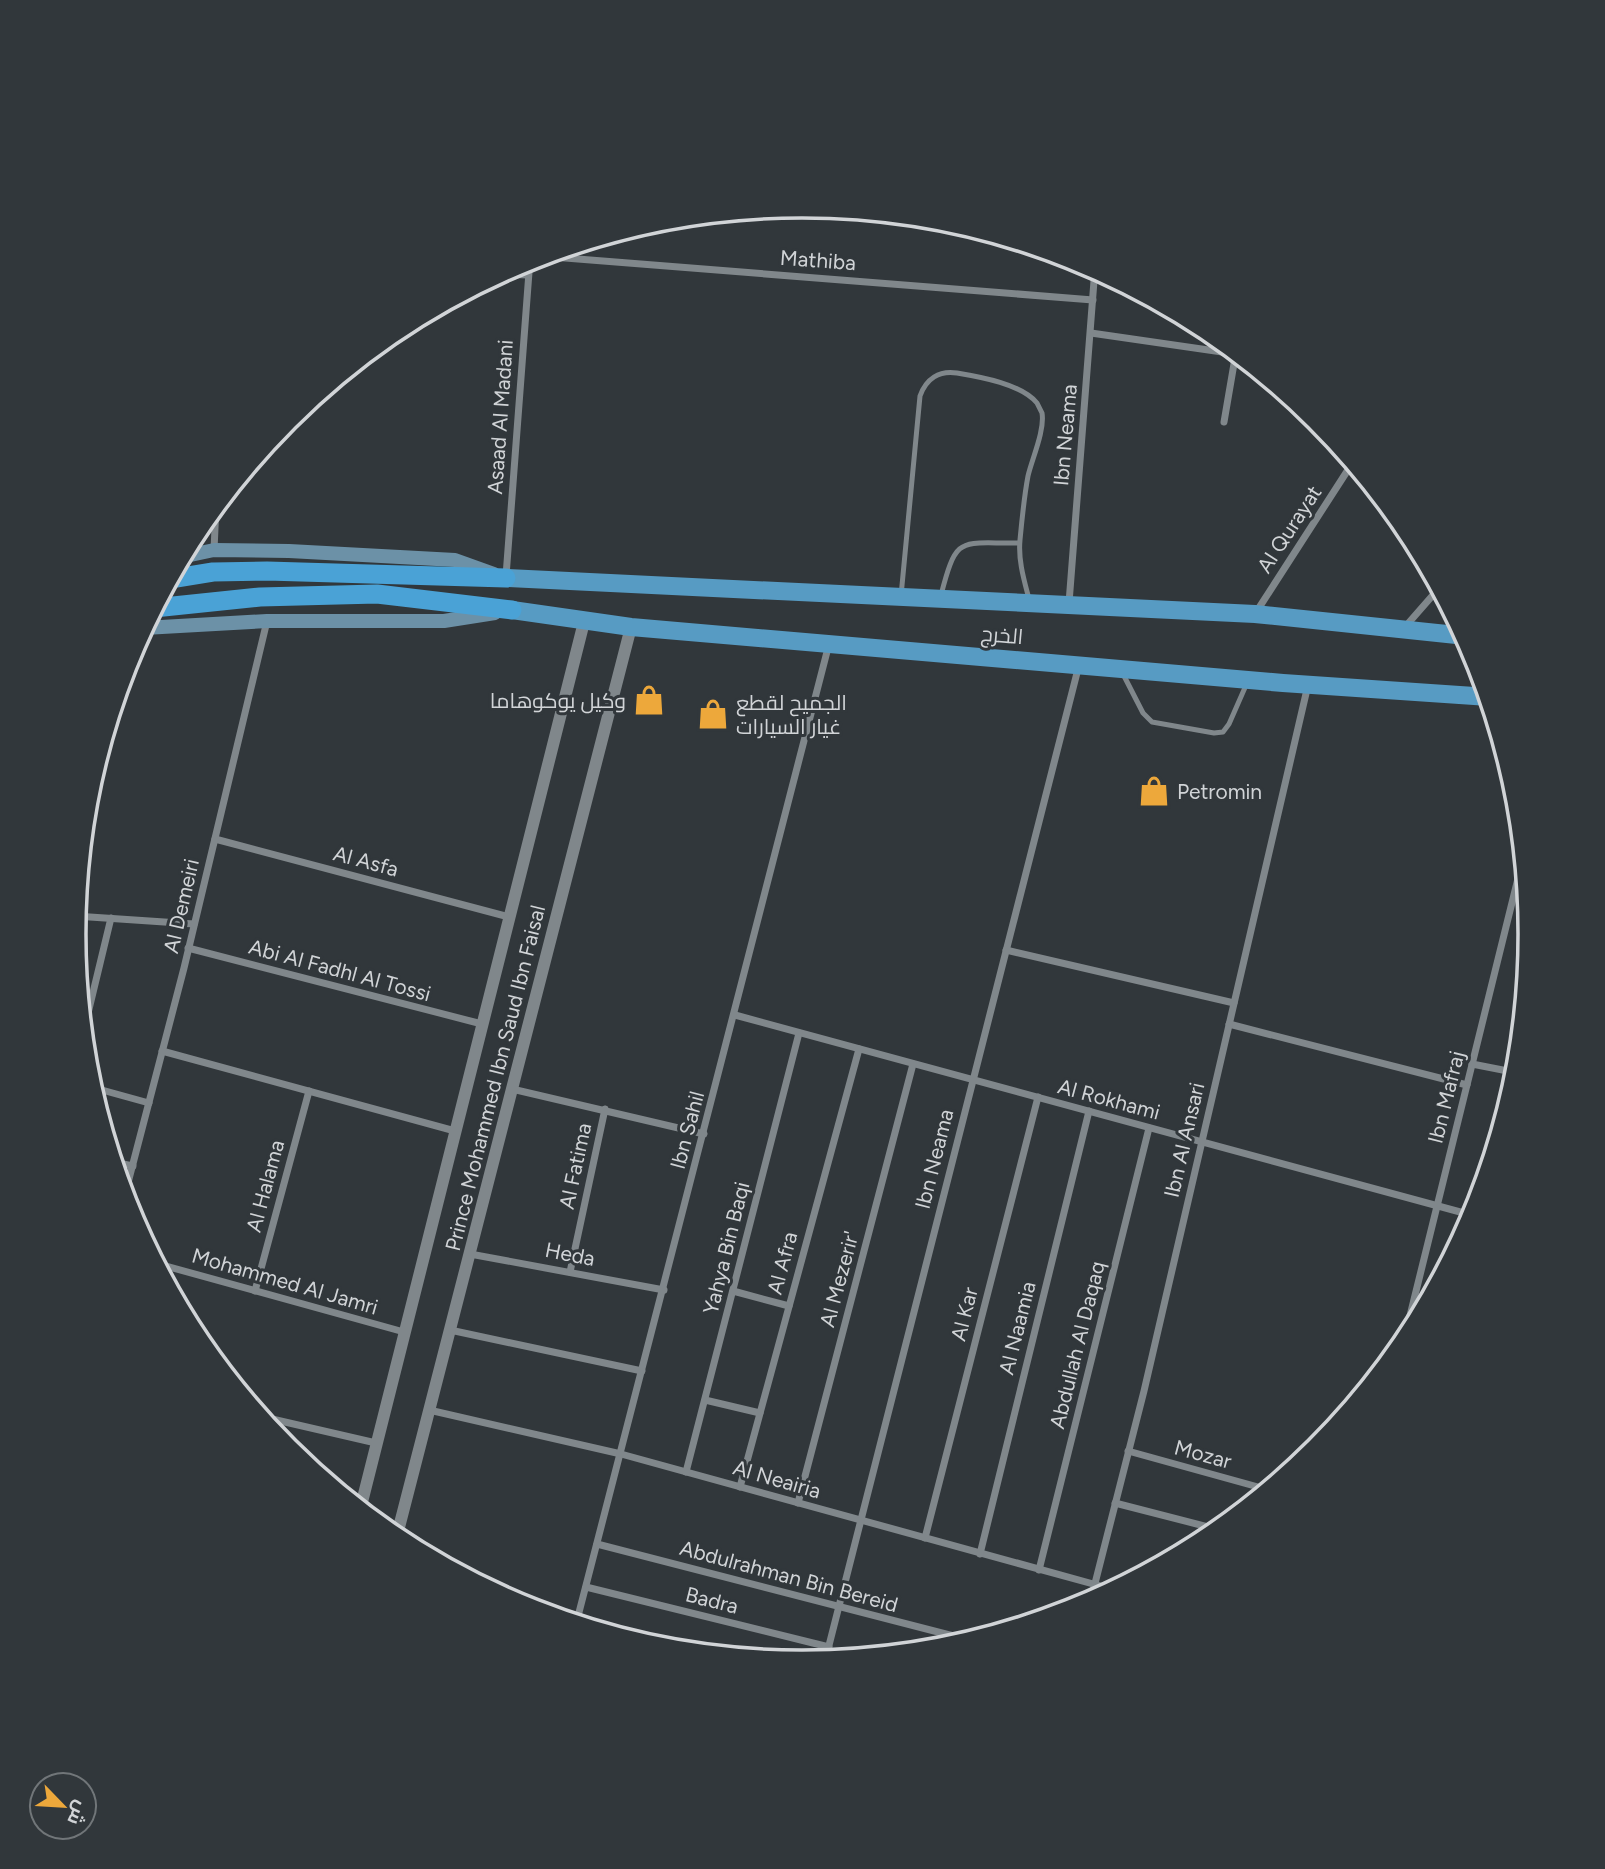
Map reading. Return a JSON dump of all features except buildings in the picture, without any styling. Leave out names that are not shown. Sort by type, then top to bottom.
[{"type":"highway","points":[[181,577],[213,572],[267,571],[378,584],[512,610]]},
{"type":"highway","points":[[165,607],[378,584],[506,578]]},
{"type":"main road","points":[[195,554],[214,550],[289,551],[455,560],[506,578],[1255,614],[1453,635]]},
{"type":"main road","points":[[155,627],[267,621],[444,621],[512,610]]},
{"type":"main road","name":"الخرج","points":[[512,610],[631,627],[1308,685],[1478,696]]},
{"type":"street","name":"Mathiba","points":[[566,258],[1093,300]]},
{"type":"street","name":"Asaad Al Madani","points":[[506,578],[528,272]]},
{"type":"street","points":[[522,275],[528,275]]},
{"type":"street","name":"Ibn Neama","points":[[1069,604],[1095,280]]},
{"type":"street","points":[[1090,333],[1217,350]]},
{"type":"street","points":[[1224,422],[1234,363]]},
{"type":"street","name":"Al Qurayat","points":[[1255,614],[1348,470]]},
{"type":"street","points":[[214,550],[215,525]]},
{"type":"street","points":[[1403,630],[1433,595]]},
{"type":"street","name":"Al Demeiri","points":[[129,1178],[267,621]]},
{"type":"street","name":"Prince Mohammed Ibn Saud Ibn Faisal","points":[[362,1500],[584,622]]},
{"type":"street","name":"Prince Mohammed Ibn Saud Ibn Faisal","points":[[399,1527],[631,627]]},
{"type":"street","name":"Ibn Sahil","points":[[578,1615],[829,643]]},
{"type":"street","name":"Ibn Neama","points":[[828,1650],[1079,665]]},
{"type":"street","name":"Ibn Al Ansari","points":[[1094,1589],[1308,685]]},
{"type":"street","name":"Al Asfa","points":[[215,839],[509,917]]},
{"type":"street","name":"Ibn Mafraj","points":[[1411,1313],[1517,881]]},
{"type":"street","points":[[86,917],[194,924]]},
{"type":"street","points":[[90,1006],[111,918]]},
{"type":"street","name":"Abi Al Fadhl Al Tossi","points":[[188,948],[482,1024]]},
{"type":"street","points":[[1006,950],[1234,1003]]},
{"type":"street","name":"Al Rokhami","points":[[735,1015],[1463,1213]]},
{"type":"street","points":[[1229,1024],[1467,1085]]},
{"type":"street","name":"Yahya Bin Baqi","points":[[686,1472],[799,1033]]},
{"type":"street","name":"Al Afra","points":[[740,1487],[859,1049]]},
{"type":"street","points":[[162,1051],[455,1131]]},
{"type":"street","name":"Al Mezerir'","points":[[799,1503],[914,1064]]},
{"type":"street","points":[[1472,1064],[1506,1071]]},
{"type":"street","points":[[512,1089],[704,1134]]},
{"type":"street","points":[[104,1091],[149,1103]]},
{"type":"street","name":"Al Halama","points":[[255,1291],[309,1091]]},
{"type":"street","name":"Al Kar","points":[[925,1538],[1038,1097]]},
{"type":"street","name":"Al Fatima","points":[[569,1272],[606,1110]]},
{"type":"street","name":"Al Naamia","points":[[980,1554],[1089,1111]]},
{"type":"street","name":"Abdullah Al Daqaq","points":[[1039,1570],[1149,1128]]},
{"type":"street","points":[[124,1164],[132,1166]]},
{"type":"street","name":"Heda","points":[[470,1254],[664,1290]]},
{"type":"street","name":"Mohammed Al Jamri","points":[[168,1267],[404,1332]]},
{"type":"street","points":[[733,1291],[789,1306]]},
{"type":"street","points":[[450,1330],[642,1371]]},
{"type":"street","points":[[705,1399],[760,1413]]},
{"type":"street","name":"Al Neairia","points":[[429,1410],[621,1454],[1099,1587]]},
{"type":"street","points":[[276,1420],[376,1443]]},
{"type":"street","name":"Mozar","points":[[1128,1451],[1258,1487]]},
{"type":"street","points":[[1115,1503],[1206,1526]]},
{"type":"street","name":"Abdulrahman Bin Bereid","points":[[597,1544],[950,1635]]},
{"type":"street","name":"Badra","points":[[586,1587],[829,1647]]},
{"type":"lane","points":[[901,596],[918,407],[922,390],[936,375],[951,372],[987,379],[1029,395],[1042,413],[1041,428],[1028,478],[1019,543],[1021,568],[1030,602]]},
{"type":"lane","points":[[940,598],[950,562],[960,547],[969,544],[1019,543]]},
{"type":"lane","points":[[1120,668],[1143,713],[1152,722],[1214,733],[1223,732],[1229,724],[1249,680]]},
{"type":"place","name":"وكيل يوكوهاما","points":[[649,700]]},
{"type":"place","name":"الجميح لقطع غيار السيارات","points":[[713,714]]},
{"type":"place","name":"Petromin","points":[[1154,791]]}]
